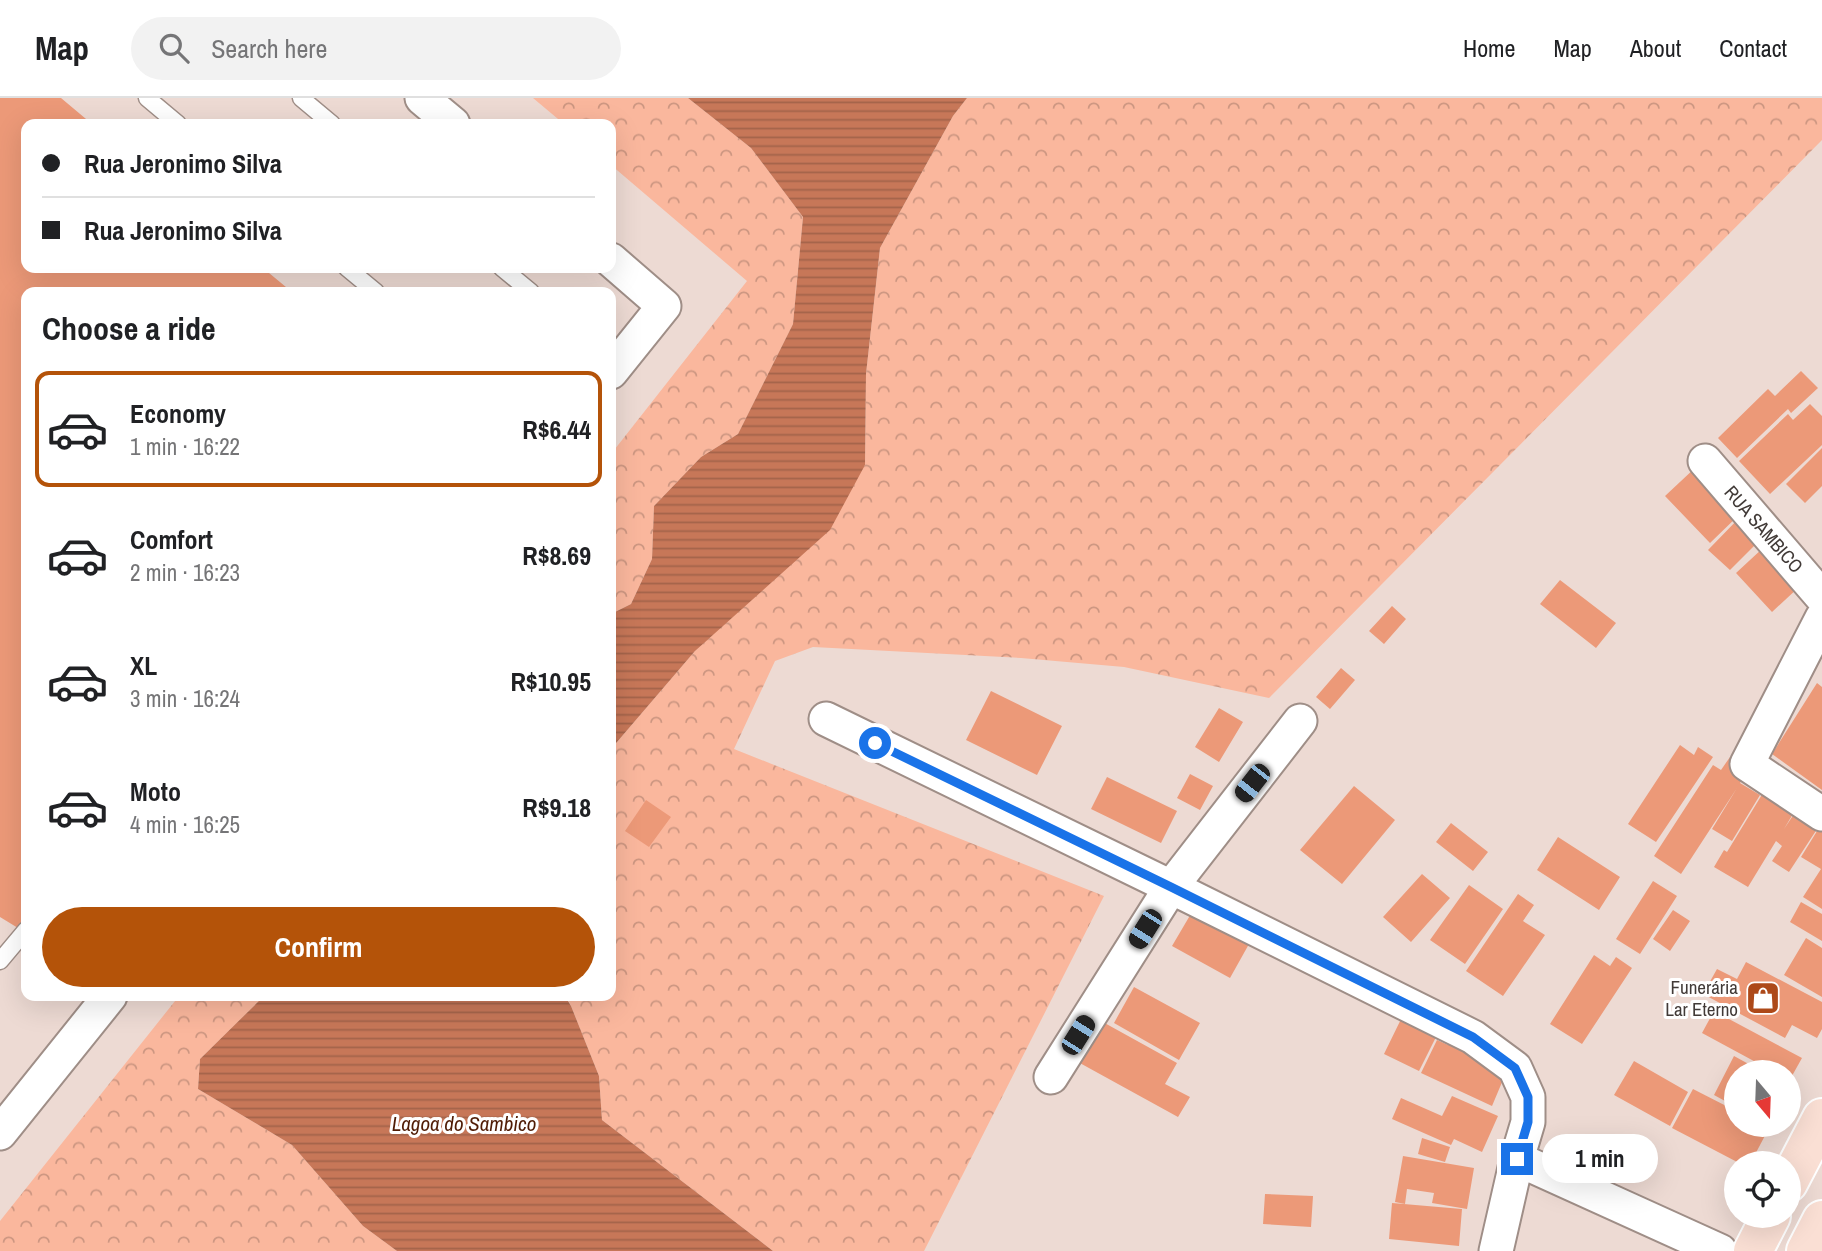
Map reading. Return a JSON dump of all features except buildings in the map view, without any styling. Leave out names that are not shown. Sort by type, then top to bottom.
[{"type":"main road","points":[[1801,1158],[1822,1118]]},
{"type":"main road","points":[[1806,1251],[1822,1220]]},
{"type":"main road","points":[[1753,1251],[1765,1228]]},
{"type":"street","points":[[422,98],[447,119]]},
{"type":"street","points":[[616,264],[664,306],[616,366]]},
{"type":"street","name":"RUA SAMBICO","points":[[1705,461],[1822,597]]},
{"type":"street","points":[[1822,618],[1747,764],[1822,814]]},
{"type":"street","points":[[825,719],[1473,1037],[1515,1068],[1528,1097],[1528,1122],[1496,1251]]},
{"type":"street","points":[[1051,1077],[1171,887],[1300,721]]},
{"type":"street","points":[[0,1133],[106,1001]]},
{"type":"street","points":[[1517,1159],[1720,1251]]},
{"type":"lane","points":[[147,98],[172,119]]},
{"type":"lane","points":[[301,98],[326,119]]},
{"type":"lane","points":[[353,273],[370,287]]},
{"type":"lane","points":[[508,273],[525,287]]},
{"type":"lane","points":[[0,961],[21,936]]},
{"type":"green space","points":[[533,98],[688,98],[751,148],[803,217],[793,324],[738,434],[701,457],[654,506],[652,559],[631,604],[616,612],[616,448],[747,281],[616,169],[616,119],[558,119]]},
{"type":"green space","points":[[967,98],[1822,98],[1822,140],[1269,698],[1124,667],[1021,658],[813,647],[775,661],[734,749],[1104,896],[924,1251],[773,1251],[602,1120],[599,1076],[568,1001],[616,1001],[616,743],[695,651],[865,465],[866,374],[880,248],[953,116]]},
{"type":"green space","points":[[175,1001],[259,1001],[200,1059],[198,1089],[292,1145],[363,1226],[397,1251],[0,1251],[0,1221]]},
{"type":"water","points":[[688,98],[967,98],[953,116],[880,248],[866,374],[865,465],[830,530],[695,651],[616,743],[616,612],[631,604],[652,559],[654,506],[701,457],[738,434],[793,324],[803,217],[751,148]]},
{"type":"water","name":"Lagoa do Sambico","points":[[259,1001],[568,1001],[599,1076],[602,1120],[773,1251],[397,1251],[363,1226],[292,1145],[198,1089],[200,1059]]},
{"type":"place","name":"Funerária Lar Eterno","points":[[1763,998]]},
{"type":"route","points":[[875,743],[1473,1037],[1515,1068],[1528,1097],[1528,1122],[1517,1159]]}]
